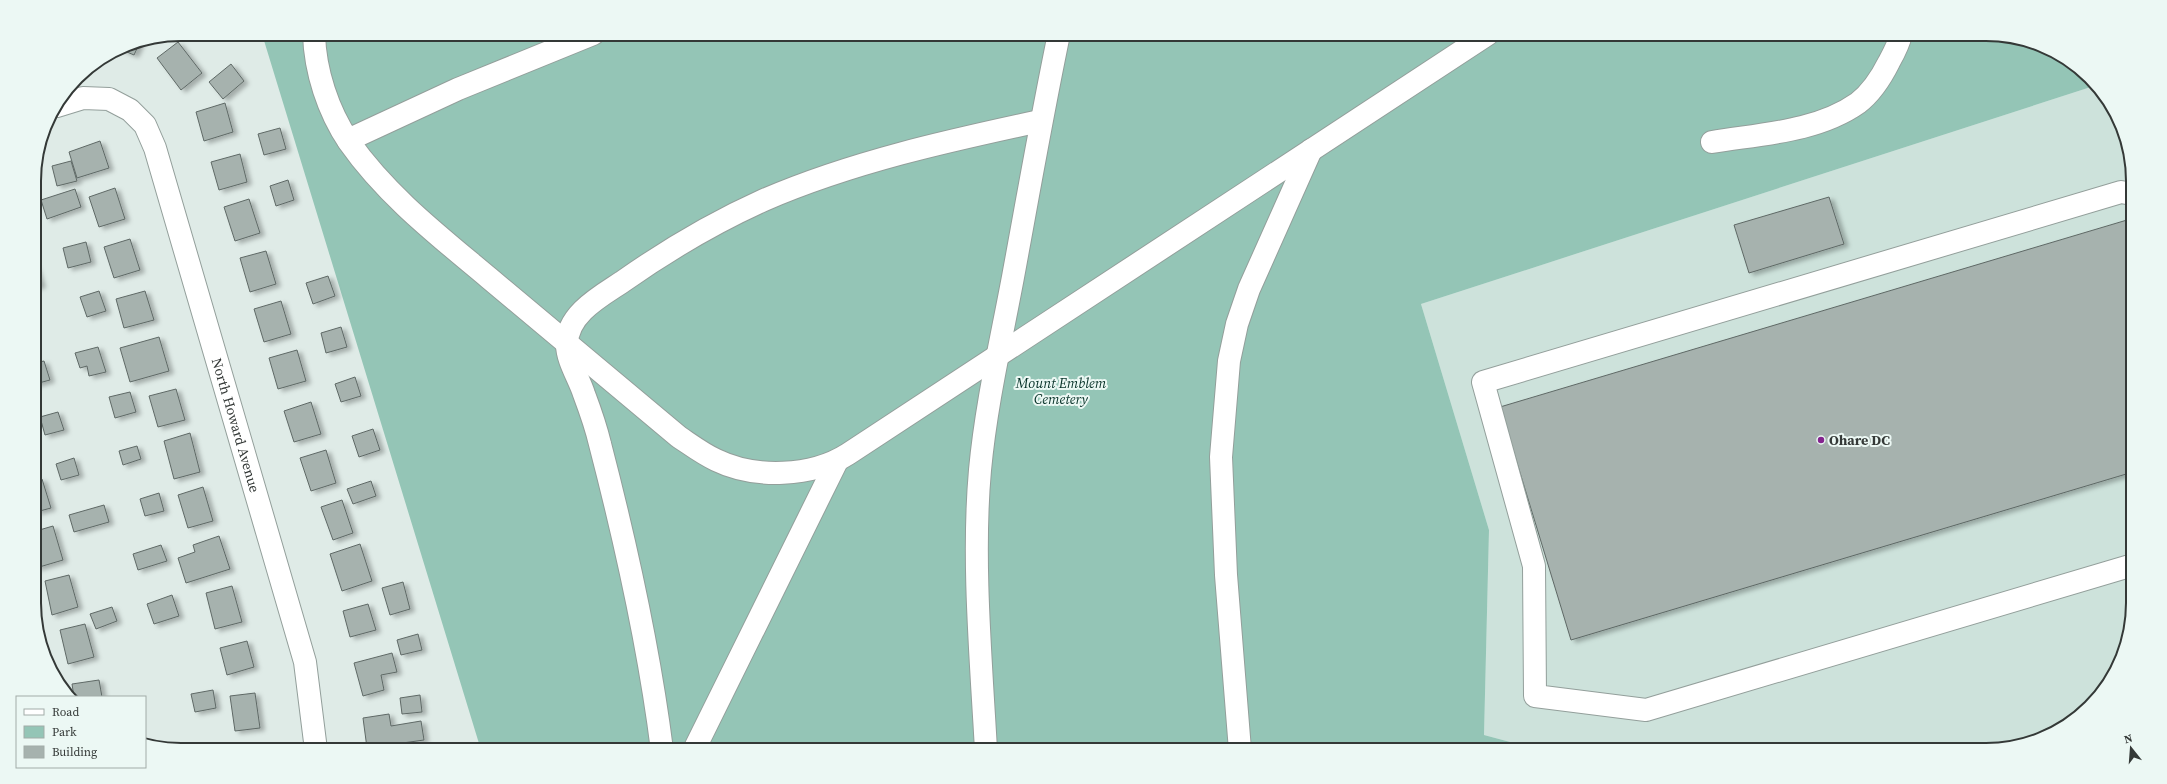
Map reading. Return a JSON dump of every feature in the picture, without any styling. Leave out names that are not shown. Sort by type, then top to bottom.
[{"type":"street","points":[[315,41],[322,85],[333,112],[348,140],[379,180],[409,210],[679,437],[717,461],[745,468],[782,473],[822,468],[836,462],[1477,41]]},
{"type":"street","points":[[348,140],[458,89],[576,41]]},
{"type":"street","points":[[986,743],[979,586],[978,519],[980,470],[997,357],[1040,121],[1057,41]]},
{"type":"street","points":[[1712,142],[1801,127],[1831,117],[1858,102],[1882,76],[1899,41]]},
{"type":"street","name":"North Howard Avenue","points":[[65,104],[83,98],[109,99],[130,110],[145,125],[155,148],[305,662],[315,743]]},
{"type":"street","points":[[661,743],[659,723],[624,542],[596,426],[574,371],[567,343],[572,326],[579,314],[597,299],[640,269],[711,227],[762,201],[807,183],[870,163],[965,137],[1040,121]]},
{"type":"street","points":[[1239,743],[1226,575],[1221,457],[1229,361],[1237,324],[1249,289],[1311,150]]},
{"type":"street","points":[[2126,193],[2121,192],[1483,382],[1534,566],[1535,696],[1646,710],[2126,567]]},
{"type":"street","points":[[697,743],[836,462]]},
{"type":"shaded area","points":[[2090,87],[2112,119],[2119,136],[2126,172],[2126,612],[2119,648],[2112,665],[2097,688],[2085,702],[2064,719],[2048,729],[2031,736],[2004,742],[1514,743],[1484,735],[1489,530],[1421,304]]},
{"type":"green space","name":"Mount Emblem Cemetery","points":[[264,41],[1995,41],[2031,48],[2048,55],[2071,70],[2090,87],[1421,304],[1489,530],[1484,735],[1514,743],[479,743]]},
{"type":"building","points":[[178,42],[202,73],[181,90],[157,58]]},
{"type":"building","points":[[137,48],[134,55],[127,52]]},
{"type":"building","points":[[231,64],[244,81],[223,99],[209,82]]},
{"type":"building","points":[[225,103],[233,132],[204,141],[196,112]]},
{"type":"building","points":[[280,128],[286,149],[264,155],[258,134]]},
{"type":"building","points":[[100,141],[109,168],[77,178],[69,152]]},
{"type":"building","points":[[240,154],[247,182],[219,190],[211,162]]},
{"type":"building","points":[[71,161],[77,181],[57,186],[52,166]]},
{"type":"building","points":[[288,180],[294,200],[276,206],[270,186]]},
{"type":"building","points":[[115,188],[125,219],[99,227],[89,197]]},
{"type":"building","points":[[75,189],[81,207],[47,219],[41,200]]},
{"type":"building","points":[[1829,197],[1844,244],[1749,273],[1734,225]]},
{"type":"building","points":[[249,199],[260,233],[235,241],[224,207]]},
{"type":"building","name":"Ohare DC","points":[[2126,220],[2126,474],[1571,640],[1500,407]]},
{"type":"building","points":[[130,239],[140,270],[114,278],[104,247]]},
{"type":"building","points":[[86,242],[91,262],[68,268],[63,248]]},
{"type":"building","points":[[266,251],[276,284],[250,292],[240,258]]},
{"type":"building","points":[[328,276],[335,296],[313,304],[306,283]]},
{"type":"building","points":[[99,291],[106,311],[87,317],[80,297]]},
{"type":"building","points":[[145,291],[154,320],[124,328],[116,299]]},
{"type":"building","points":[[281,301],[291,334],[264,342],[254,309]]},
{"type":"building","points":[[341,327],[347,347],[326,353],[321,333]]},
{"type":"building","points":[[159,337],[169,371],[130,382],[120,348]]},
{"type":"building","points":[[98,347],[106,372],[89,376],[87,366],[80,368],[75,353]]},
{"type":"building","points":[[297,350],[306,381],[278,389],[269,358]]},
{"type":"building","points":[[44,361],[50,380],[41,382],[41,362]]},
{"type":"building","points":[[355,377],[361,396],[341,402],[335,384]]},
{"type":"building","points":[[176,389],[185,420],[158,427],[149,396]]},
{"type":"building","points":[[130,392],[136,412],[115,418],[109,397]]},
{"type":"building","points":[[311,402],[321,434],[294,442],[284,411]]},
{"type":"building","points":[[58,412],[64,430],[45,435],[41,417]]},
{"type":"building","points":[[373,429],[380,450],[359,457],[352,436]]},
{"type":"building","points":[[190,433],[200,472],[174,479],[164,441]]},
{"type":"building","points":[[137,446],[141,459],[123,465],[119,451]]},
{"type":"building","points":[[326,450],[336,483],[311,491],[300,458]]},
{"type":"building","points":[[74,458],[79,475],[61,480],[56,464]]},
{"type":"building","points":[[41,479],[51,508],[41,511]]},
{"type":"building","points":[[371,481],[376,496],[353,504],[347,489]]},
{"type":"building","points":[[203,487],[213,521],[188,528],[178,495]]},
{"type":"building","points":[[159,493],[164,511],[145,516],[140,499]]},
{"type":"building","points":[[342,500],[353,533],[333,540],[321,507]]},
{"type":"building","points":[[104,505],[109,522],[74,532],[69,515]]},
{"type":"building","points":[[53,526],[63,560],[41,567],[41,530]]},
{"type":"building","points":[[219,536],[230,569],[186,583],[178,558],[195,552],[193,545]]},
{"type":"building","points":[[360,544],[372,581],[342,591],[330,554]]},
{"type":"building","points":[[161,545],[167,561],[138,570],[133,554]]},
{"type":"building","points":[[69,575],[78,607],[52,615],[45,581]]},
{"type":"building","points":[[403,582],[410,609],[390,615],[382,588]]},
{"type":"building","points":[[232,586],[242,622],[215,629],[206,593]]},
{"type":"building","points":[[172,595],[179,616],[154,624],[147,604]]},
{"type":"building","points":[[368,604],[376,630],[350,637],[343,611]]},
{"type":"building","points":[[112,607],[117,621],[96,629],[90,614]]},
{"type":"building","points":[[85,624],[94,657],[68,664],[60,630]]},
{"type":"building","points":[[418,634],[422,650],[401,655],[397,640]]},
{"type":"building","points":[[247,641],[254,667],[227,675],[220,648]]},
{"type":"building","points":[[392,653],[397,672],[381,675],[384,690],[363,696],[354,663]]},
{"type":"building","points":[[99,680],[102,696],[77,696],[73,692],[72,684]]},
{"type":"building","points":[[213,690],[216,708],[195,712],[191,694]]},
{"type":"building","points":[[255,693],[260,728],[235,731],[230,696]]},
{"type":"building","points":[[420,695],[422,712],[402,714],[400,698]]},
{"type":"building","points":[[389,714],[391,726],[421,721],[424,740],[403,743],[366,743],[363,718]]},
{"type":"place","name":"Ohare DC","points":[[1821,440]]}]
